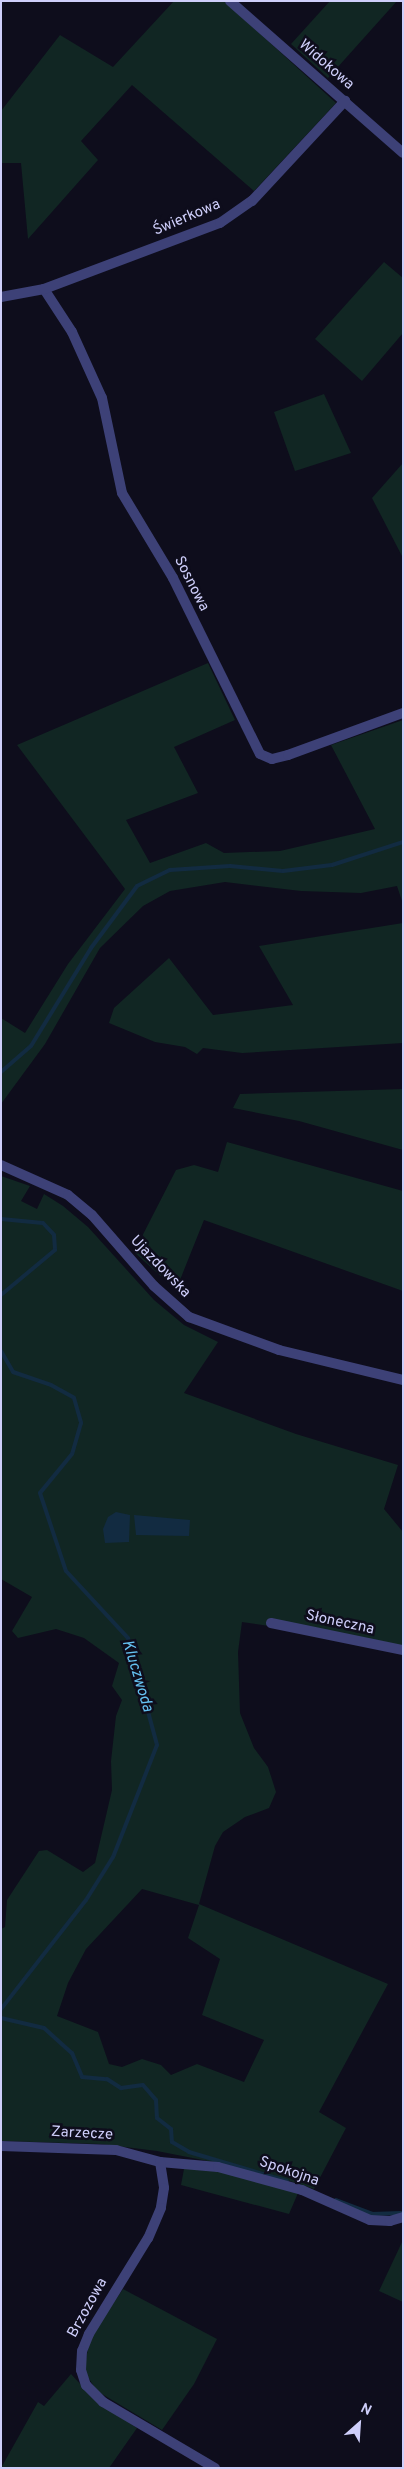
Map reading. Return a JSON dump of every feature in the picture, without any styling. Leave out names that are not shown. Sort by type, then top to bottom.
[{"type":"street","name":"Widokowa","points":[[230,1],[403,153]]},
{"type":"street","name":"Świerkowa","points":[[1,297],[44,288],[220,223],[252,201],[345,102]]},
{"type":"street","name":"Sosnowa","points":[[44,288],[72,332],[102,398],[122,493],[173,578],[260,754],[272,758],[288,755],[403,713]]},
{"type":"street","name":"Ujazdowska","points":[[1,1165],[68,1195],[92,1215],[154,1286],[189,1317],[279,1350],[403,1380]]},
{"type":"street","name":"Słoneczna","points":[[271,1623],[403,1650]]},
{"type":"street","name":"Zarzecze","points":[[1,2146],[116,2150],[160,2162]]},
{"type":"street","name":"Spokojna","points":[[160,2162],[218,2166],[253,2174],[302,2190],[370,2220],[390,2222],[403,2217]]},
{"type":"street","name":"Brzozowa","points":[[160,2162],[164,2188],[161,2208],[148,2238],[88,2334],[82,2351],[81,2370],[86,2384],[103,2402],[215,2468]]},
{"type":"green space","points":[[174,1],[224,1],[336,103],[254,191],[132,85],[81,141],[98,160],[28,239],[21,163],[1,163],[1,111],[60,35],[113,67]]},
{"type":"green space","points":[[330,1],[397,1],[328,78],[291,44]]},
{"type":"green space","points":[[384,262],[403,278],[403,333],[362,381],[315,339]]},
{"type":"green space","points":[[324,394],[351,453],[295,471],[274,412]]},
{"type":"green space","points":[[403,463],[403,558],[372,498]]},
{"type":"green space","points":[[208,663],[235,720],[174,747],[198,793],[126,820],[150,863],[206,843],[224,853],[280,851],[375,829],[331,745],[403,720],[403,904],[397,886],[361,893],[301,891],[225,882],[170,891],[143,906],[100,948],[45,1044],[1,1104],[1,1018],[25,1033],[68,964],[125,889],[17,745]]},
{"type":"green space","points":[[403,923],[403,1043],[242,1053],[203,1048],[197,1054],[185,1047],[155,1042],[109,1023],[114,1008],[169,958],[213,1015],[293,1005],[259,946]]},
{"type":"green space","points":[[403,1089],[403,1150],[299,1121],[233,1108],[240,1094]]},
{"type":"green space","points":[[227,1142],[403,1191],[403,1291],[204,1220],[176,1290],[134,1252],[176,1170],[194,1165],[218,1172]]},
{"type":"green space","points":[[1,1176],[30,1186],[21,1201],[37,1209],[44,1194],[63,1206],[88,1227],[154,1300],[184,1325],[218,1342],[184,1393],[296,1434],[398,1465],[384,1509],[403,1532],[403,1646],[242,1622],[238,1652],[240,1713],[254,1748],[268,1767],[276,1792],[269,1808],[245,1817],[223,1832],[215,1846],[199,1904],[388,1984],[319,2112],[346,2128],[314,2189],[263,2172],[157,2151],[101,2144],[1,2141],[1,1929],[5,1927],[7,1900],[39,1851],[47,1850],[83,1872],[95,1863],[112,1790],[111,1761],[116,1716],[122,1700],[112,1686],[119,1663],[84,1638],[56,1629],[18,1638],[12,1631],[32,1597],[1,1579]],"holes":[[[142,1889],[199,1905],[188,1938],[220,1959],[202,2015],[264,2040],[244,2082],[197,2064],[171,2075],[161,2065],[142,2059],[122,2067],[109,2064],[98,2032],[57,2016],[68,1983],[86,1949]]]},
{"type":"green space","points":[[199,2168],[247,2177],[298,2193],[289,2214],[181,2185],[184,2169]]},
{"type":"green space","points":[[403,2240],[403,2302],[379,2291]]},
{"type":"green space","points":[[123,2289],[217,2339],[194,2384],[162,2430],[97,2391],[84,2371],[90,2337]]},
{"type":"green space","points":[[71,2374],[97,2402],[137,2428],[109,2468],[1,2468],[38,2402],[44,2406]]},
{"type":"water","points":[[116,1512],[130,1515],[129,1542],[105,1543],[103,1529],[108,1517]]},
{"type":"water","points":[[134,1515],[190,1520],[189,1536],[136,1535]]},
{"type":"waterway","points":[[1,1072],[31,1046],[91,948],[137,886],[170,870],[230,866],[283,871],[332,865],[403,842]]},
{"type":"waterway","name":"Kluczwoda","points":[[1,1219],[43,1223],[54,1235],[55,1250],[1,1295]]},
{"type":"waterway","name":"Kluczwoda","points":[[1,1351],[13,1372],[51,1385],[74,1398],[81,1423],[72,1454],[40,1493],[66,1571],[128,1638],[157,1745],[113,1857],[86,1900],[1,2009]]},
{"type":"waterway","points":[[1,2018],[44,2028],[72,2053],[82,2077],[107,2079],[121,2088],[143,2085],[156,2100],[157,2118],[171,2129],[172,2142],[189,2152],[287,2181]]},
{"type":"waterway","points":[[336,2200],[372,2214],[401,2213]]}]
